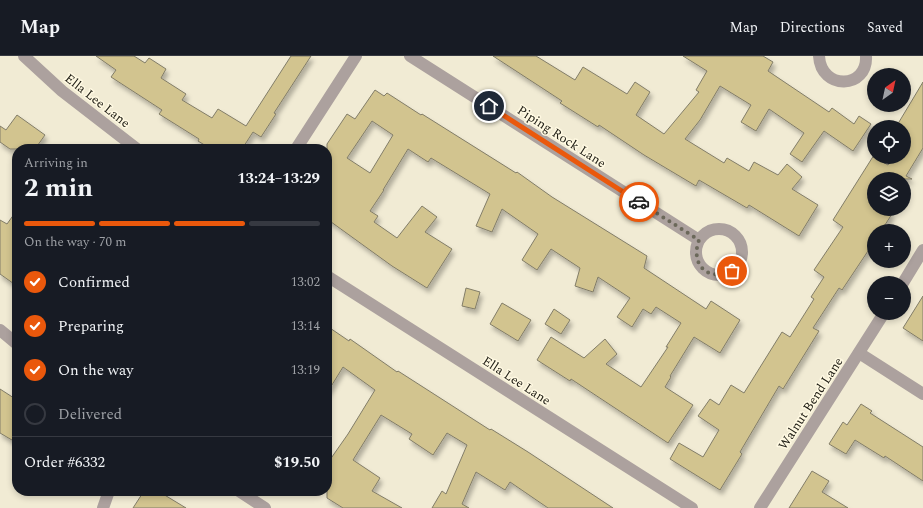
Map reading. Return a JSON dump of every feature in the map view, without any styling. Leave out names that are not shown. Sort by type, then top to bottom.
[{"type":"street","name":"Ella Lee Lane","points":[[24,56],[62,91],[131,144]]},
{"type":"street","points":[[299,144],[356,56]]},
{"type":"street","name":"Piping Rock Lane","points":[[410,56],[699,240]]},
{"type":"street","points":[[819,56],[819,64],[823,72],[830,79],[839,82],[857,78],[863,71],[866,56]]},
{"type":"street","points":[[907,276],[923,250]]},
{"type":"street","name":"Ella Lee Lane","points":[[332,279],[692,508]]},
{"type":"street","name":"Walnut Bend Lane","points":[[760,508],[880,320]]},
{"type":"street","points":[[0,330],[12,340]]},
{"type":"street","points":[[859,353],[923,394]]},
{"type":"street","points":[[103,508],[107,496]]},
{"type":"street","points":[[247,496],[265,508]]},
{"type":"building","points":[[96,56],[134,56],[145,63],[149,58],[166,69],[161,78],[186,94],[182,100],[212,118],[218,109],[246,126],[291,56],[311,56],[274,113],[276,114],[261,137],[253,132],[245,144],[203,144],[198,141],[199,139],[159,114],[162,110],[111,77],[116,70]]},
{"type":"building","points":[[493,56],[536,56],[575,80],[583,67],[627,94],[635,82],[650,92],[636,115],[664,134],[699,92],[696,90],[707,71],[683,56],[763,56],[773,62],[768,71],[829,112],[832,108],[854,124],[859,116],[867,121],[867,130],[853,151],[824,131],[802,162],[790,154],[804,133],[769,109],[756,131],[741,122],[751,105],[720,86],[700,120],[685,139],[724,163],[727,158],[749,171],[754,162],[778,175],[787,164],[802,177],[792,189],[818,205],[799,236],[749,205],[747,208],[699,180],[696,186],[644,155],[599,125],[598,127],[560,103],[562,101]]},
{"type":"building","points":[[923,82],[923,148],[908,172],[867,172],[867,216],[891,216],[886,224],[867,224],[867,252],[842,290],[839,288],[813,328],[819,331],[783,389],[779,386],[740,452],[742,454],[720,490],[670,459],[679,443],[703,457],[719,430],[698,416],[710,399],[719,405],[731,385],[744,393],[782,332],[790,337],[814,299],[811,297],[824,277],[814,270],[843,227],[833,220],[868,164],[911,164],[911,120],[900,120],[905,112],[911,112],[911,102]]},
{"type":"building","points":[[375,90],[384,96],[387,93],[516,173],[517,172],[552,197],[647,256],[644,268],[706,309],[711,301],[740,320],[720,353],[694,337],[670,376],[671,377],[665,387],[693,405],[668,443],[571,379],[570,381],[537,360],[551,337],[584,358],[605,339],[617,354],[606,364],[641,387],[668,347],[666,347],[681,323],[656,307],[651,314],[643,309],[632,327],[617,317],[630,298],[598,277],[593,292],[575,286],[580,268],[551,249],[537,270],[522,260],[538,234],[502,209],[492,232],[476,226],[490,194],[431,158],[428,162],[408,149],[370,211],[378,216],[374,222],[397,238],[422,206],[437,217],[425,232],[452,249],[427,288],[392,266],[332,223],[332,144],[327,144],[347,114],[355,119]],"holes":[[[372,121],[393,135],[370,173],[347,158]]]},
{"type":"building","points":[[17,115],[45,135],[39,144],[12,144],[12,149],[10,149],[0,142],[0,126],[6,130]]},
{"type":"building","points":[[12,217],[12,282],[0,274],[0,220],[7,224]]},
{"type":"building","points":[[466,288],[480,292],[475,309],[462,306]]},
{"type":"building","points":[[923,296],[923,341],[903,328],[908,320],[911,320],[911,315]]},
{"type":"building","points":[[502,303],[531,320],[518,341],[490,324]]},
{"type":"building","points":[[554,309],[570,320],[561,334],[545,324]]},
{"type":"building","points":[[332,329],[349,341],[350,339],[397,372],[398,371],[490,430],[491,429],[528,452],[613,508],[548,508],[510,482],[505,490],[476,472],[462,504],[469,508],[432,508],[442,491],[446,494],[467,445],[447,433],[433,455],[409,439],[412,434],[381,415],[353,460],[380,478],[372,491],[402,508],[343,508],[327,498],[327,496],[332,496],[332,457],[375,390],[343,367],[332,385]]},
{"type":"building","points":[[0,389],[12,397],[12,440],[0,433]]},
{"type":"building","points":[[861,404],[872,411],[870,413],[923,447],[923,481],[885,456],[884,458],[855,440],[846,454],[829,444],[843,422],[847,425]]},
{"type":"building","points":[[812,471],[829,481],[822,492],[848,508],[789,508]]},
{"type":"building","points":[[141,496],[166,496],[186,508],[133,508]]},
{"type":"way so far","points":[[639,202],[699,240],[696,249],[696,258],[700,266],[706,272],[715,275],[724,275],[732,271]]},
{"type":"route","points":[[489,106],[639,202]]}]
